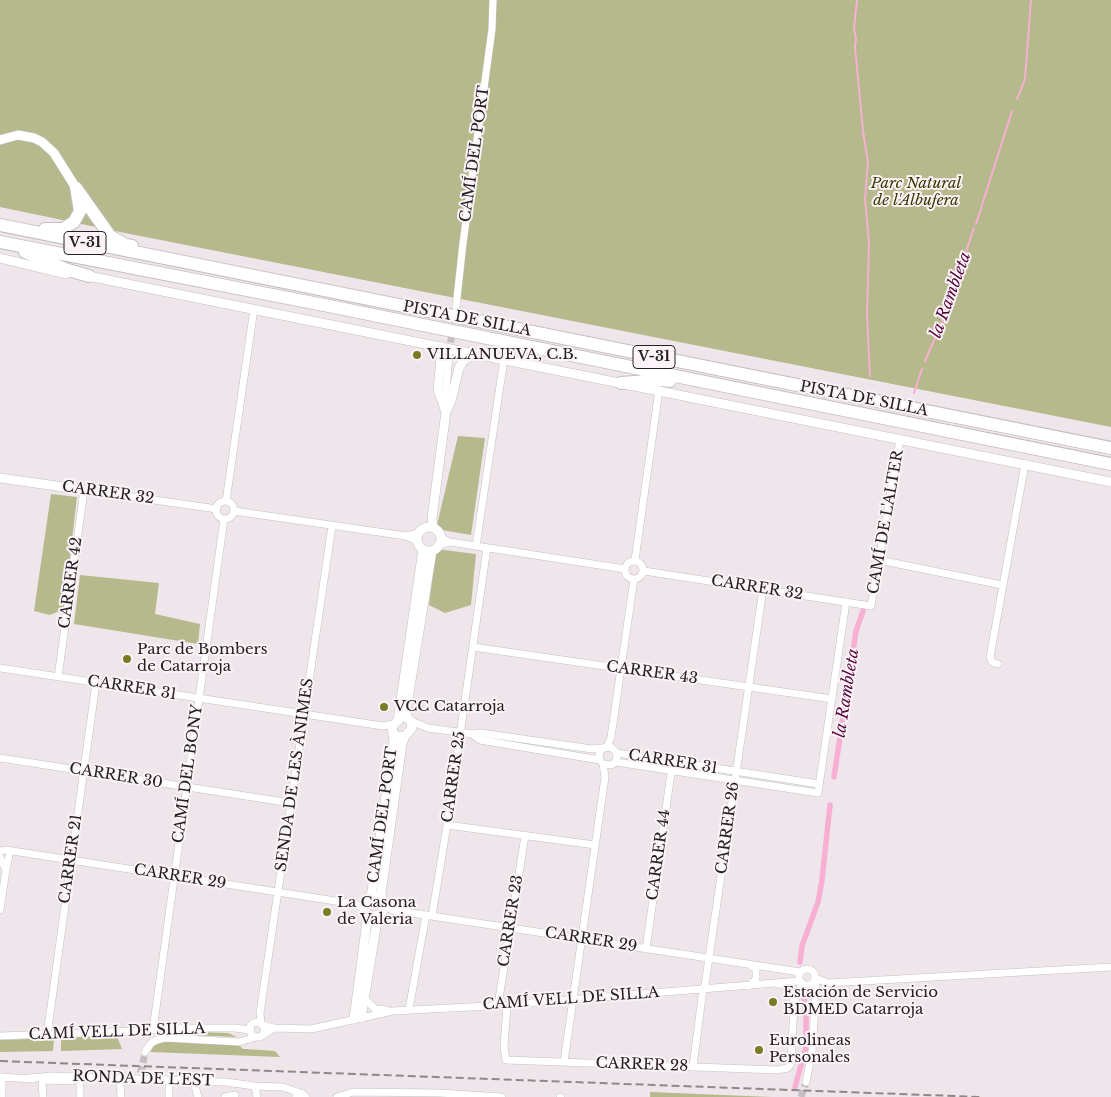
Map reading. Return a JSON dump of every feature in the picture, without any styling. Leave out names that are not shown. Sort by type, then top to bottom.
[{"type":"highway","points":[[0,224],[20,224],[50,230],[63,229],[74,222],[80,211],[76,188]]},
{"type":"highway","points":[[76,188],[110,236],[126,245],[153,250],[170,258]]},
{"type":"highway","name":"PISTA DE SILLA","points":[[0,224],[1111,448]]},
{"type":"highway","points":[[0,242],[14,250],[89,276]]},
{"type":"highway","name":"PISTA DE SILLA","points":[[0,242],[324,305],[1111,464]]},
{"type":"highway","points":[[620,383],[662,380],[714,389],[732,388]]},
{"type":"street","name":"CAMÍ DEL PORT","points":[[456,307],[492,29],[493,0]]},
{"type":"street","points":[[0,140],[18,135],[34,138],[42,142],[54,153],[76,188]]},
{"type":"street","points":[[0,258],[68,274],[89,276],[1111,482]]},
{"type":"street","points":[[226,501],[254,309]]},
{"type":"street","points":[[440,346],[441,359],[438,390],[446,412]]},
{"type":"street","points":[[234,511],[418,537],[430,528],[432,518],[446,412],[445,397],[449,354]]},
{"type":"street","points":[[446,412],[451,401],[459,368],[464,360],[476,354]]},
{"type":"street","points":[[476,546],[504,359]]},
{"type":"street","points":[[635,560],[659,390]]},
{"type":"street","name":"CAMÍ DE L'ALTER","points":[[871,606],[900,439]]},
{"type":"street","points":[[998,664],[992,662],[990,658],[1024,464]]},
{"type":"street","name":"CARRER 32","points":[[0,478],[217,508]]},
{"type":"street","name":"CARRER 42","points":[[58,677],[84,490]]},
{"type":"street","points":[[226,501],[233,506],[234,511],[232,516],[224,519],[219,516],[217,508],[221,502],[226,501]]},
{"type":"street","name":"CAMÍ DEL BONY","points":[[153,1030],[224,519]]},
{"type":"street","name":"SENDA DE LES ÀNIMES","points":[[264,1034],[265,1029],[259,1015],[332,526]]},
{"type":"street","points":[[430,528],[438,532],[440,541]]},
{"type":"street","points":[[418,537],[427,550],[440,541],[625,569]]},
{"type":"street","name":"CARRER 25","points":[[409,1010],[447,825],[487,548]]},
{"type":"street","name":"CAMÍ DEL PORT","points":[[383,902],[381,893],[402,744],[408,726],[406,711],[427,550]]},
{"type":"street","name":"CAMÍ DEL PORT","points":[[357,1018],[367,905],[394,742],[394,727],[427,550]]},
{"type":"street","points":[[635,560],[642,564],[644,571],[640,578],[634,579],[628,577],[625,569],[628,563],[635,560]]},
{"type":"street","points":[[879,560],[1002,585]]},
{"type":"street","name":"CARRER 32","points":[[644,571],[871,606]]},
{"type":"street","points":[[564,1062],[605,777],[613,764],[610,750],[611,736],[634,579]]},
{"type":"street","name":"CARRER 26","points":[[693,1067],[702,989],[705,985],[763,589]]},
{"type":"street","points":[[819,784],[846,602]]},
{"type":"street","name":"CARRER 43","points":[[473,647],[832,699]]},
{"type":"street","name":"CARRER 31","points":[[0,668],[394,727]]},
{"type":"street","name":"CARRER 21","points":[[47,1035],[96,683]]},
{"type":"street","points":[[403,717],[408,726],[398,737],[394,727],[403,717]]},
{"type":"street","name":"CARRER 31","points":[[408,726],[461,733],[481,733],[610,750],[672,762],[819,784],[818,793],[671,770],[601,762],[480,740],[472,734]]},
{"type":"street","points":[[605,777],[599,754],[610,750]]},
{"type":"street","name":"CARRER 30","points":[[0,758],[291,803]]},
{"type":"street","name":"CARRER 44","points":[[646,949],[672,762]]},
{"type":"street","points":[[447,825],[595,845]]},
{"type":"street","name":"CARRER 23","points":[[498,1005],[525,836]]},
{"type":"street","points":[[0,910],[6,870],[4,849]]},
{"type":"street","name":"CARRER 29","points":[[4,849],[367,905]]},
{"type":"street","points":[[0,857],[6,870]]},
{"type":"street","points":[[377,897],[383,902],[383,911],[373,916],[367,905],[377,897]]},
{"type":"street","name":"CARRER 29","points":[[383,902],[392,910],[800,972]]},
{"type":"street","points":[[357,1018],[364,998],[378,915]]},
{"type":"street","points":[[749,964],[756,969],[756,979],[749,986]]},
{"type":"street","points":[[815,979],[828,983],[1111,967]]},
{"type":"street","points":[[806,1082],[812,1051],[816,998],[814,974],[809,969],[804,969],[798,976],[803,984],[813,991],[816,998]]},
{"type":"street","points":[[794,1005],[797,991],[803,984],[811,984],[815,979]]},
{"type":"street","points":[[773,983],[782,984],[790,990],[794,1005]]},
{"type":"street","name":"CAMÍ VELL DE SILLA","points":[[262,1024],[274,1028],[311,1029],[393,1011],[507,1005],[773,983],[803,984]]},
{"type":"street","name":"CAMÍ VELL DE SILLA","points":[[364,998],[375,1009],[393,1011]]},
{"type":"street","name":"CARRER 28","points":[[507,1005],[504,1047],[506,1060],[777,1070],[788,1068],[791,1064],[794,1005]]},
{"type":"street","points":[[145,1052],[150,1043],[165,1038],[226,1042],[235,1040],[239,1042],[252,1031],[257,1022],[262,1024]]},
{"type":"street","name":"CAMÍ VELL DE SILLA","points":[[0,1036],[169,1028],[235,1028],[252,1031]]},
{"type":"street","points":[[252,1031],[264,1034],[274,1028]]},
{"type":"street","points":[[131,1079],[143,1074],[153,1080]]},
{"type":"street","name":"RONDA DE L'EST","points":[[1,1077],[30,1078],[52,1076],[225,1082],[283,1087],[299,1096]]},
{"type":"street","points":[[1,1077],[2,1097]]},
{"type":"street","name":"RONDA DE L'EST","points":[[30,1078],[247,1088],[255,1086]]},
{"type":"street","points":[[42,1080],[42,1097]]},
{"type":"street","points":[[80,1081],[80,1097]]},
{"type":"street","points":[[120,1083],[121,1097]]},
{"type":"street","points":[[169,1084],[169,1097]]},
{"type":"street","points":[[196,1086],[198,1097]]},
{"type":"street","points":[[255,1086],[257,1097]]},
{"type":"street","points":[[338,1097],[353,1092],[401,1095],[501,1096]]},
{"type":"street","points":[[226,1097],[235,1096]]},
{"type":"green space","name":"Parc Natural de l'Albufera","points":[[0,0],[1111,0],[1111,427],[0,207]]},
{"type":"green space","points":[[458,436],[485,438],[471,535],[436,529]]},
{"type":"green space","points":[[51,494],[77,497],[64,609],[50,615],[34,611]]},
{"type":"green space","points":[[436,549],[476,554],[471,605],[445,613],[429,605]]},
{"type":"green space","points":[[80,575],[159,583],[155,614],[200,624],[198,644],[74,624]]},
{"type":"green space","points":[[169,1031],[228,1033],[237,1037],[169,1034]]},
{"type":"green space","points":[[117,1036],[122,1049],[61,1051],[61,1037]]},
{"type":"green space","points":[[54,1038],[53,1051],[0,1052],[0,1040]]},
{"type":"green space","points":[[165,1041],[238,1044],[243,1049],[275,1051],[280,1057],[150,1052],[155,1045]]},
{"type":"green space","points":[[650,1092],[674,1093],[772,1097],[650,1097]]},
{"type":"waterway","points":[[857,0],[854,28],[855,47],[868,162],[865,199],[869,242],[867,316],[870,376]]},
{"type":"waterway","name":"la Rambleta","points":[[1017,99],[1025,79],[1031,0]]},
{"type":"waterway","name":"la Rambleta","points":[[976,224],[1012,111]]},
{"type":"waterway","name":"la Rambleta","points":[[925,361],[956,290],[961,266],[974,228]]},
{"type":"waterway","name":"la Rambleta","points":[[914,393],[922,369]]},
{"type":"waterway","name":"la Rambleta","points":[[834,777],[856,631],[863,611]]},
{"type":"waterway","name":"la Rambleta","points":[[800,962],[802,946],[818,902],[830,805]]},
{"type":"waterway","name":"la Rambleta","points":[[795,1087],[806,1047],[806,1007],[804,998]]},
{"type":"tunnel","points":[[449,353],[455,315]]},
{"type":"tunnel","points":[[140,1073],[145,1052]]},
{"type":"tunnel","points":[[801,1097],[806,1082]]},
{"type":"railway","points":[[0,1061],[981,1097]]},
{"type":"place","name":"VILLANUEVA, C.B.","points":[[417,355]]},
{"type":"place","name":"Parc de Bombers de Catarroja","points":[[127,659]]},
{"type":"place","name":"VCC Catarroja","points":[[384,707]]},
{"type":"place","name":"La Casona de Valeria","points":[[327,912]]},
{"type":"place","name":"Estación de Servicio BDMED Catarroja","points":[[773,1002]]},
{"type":"place","name":"Eurolineas Personales","points":[[759,1050]]}]
